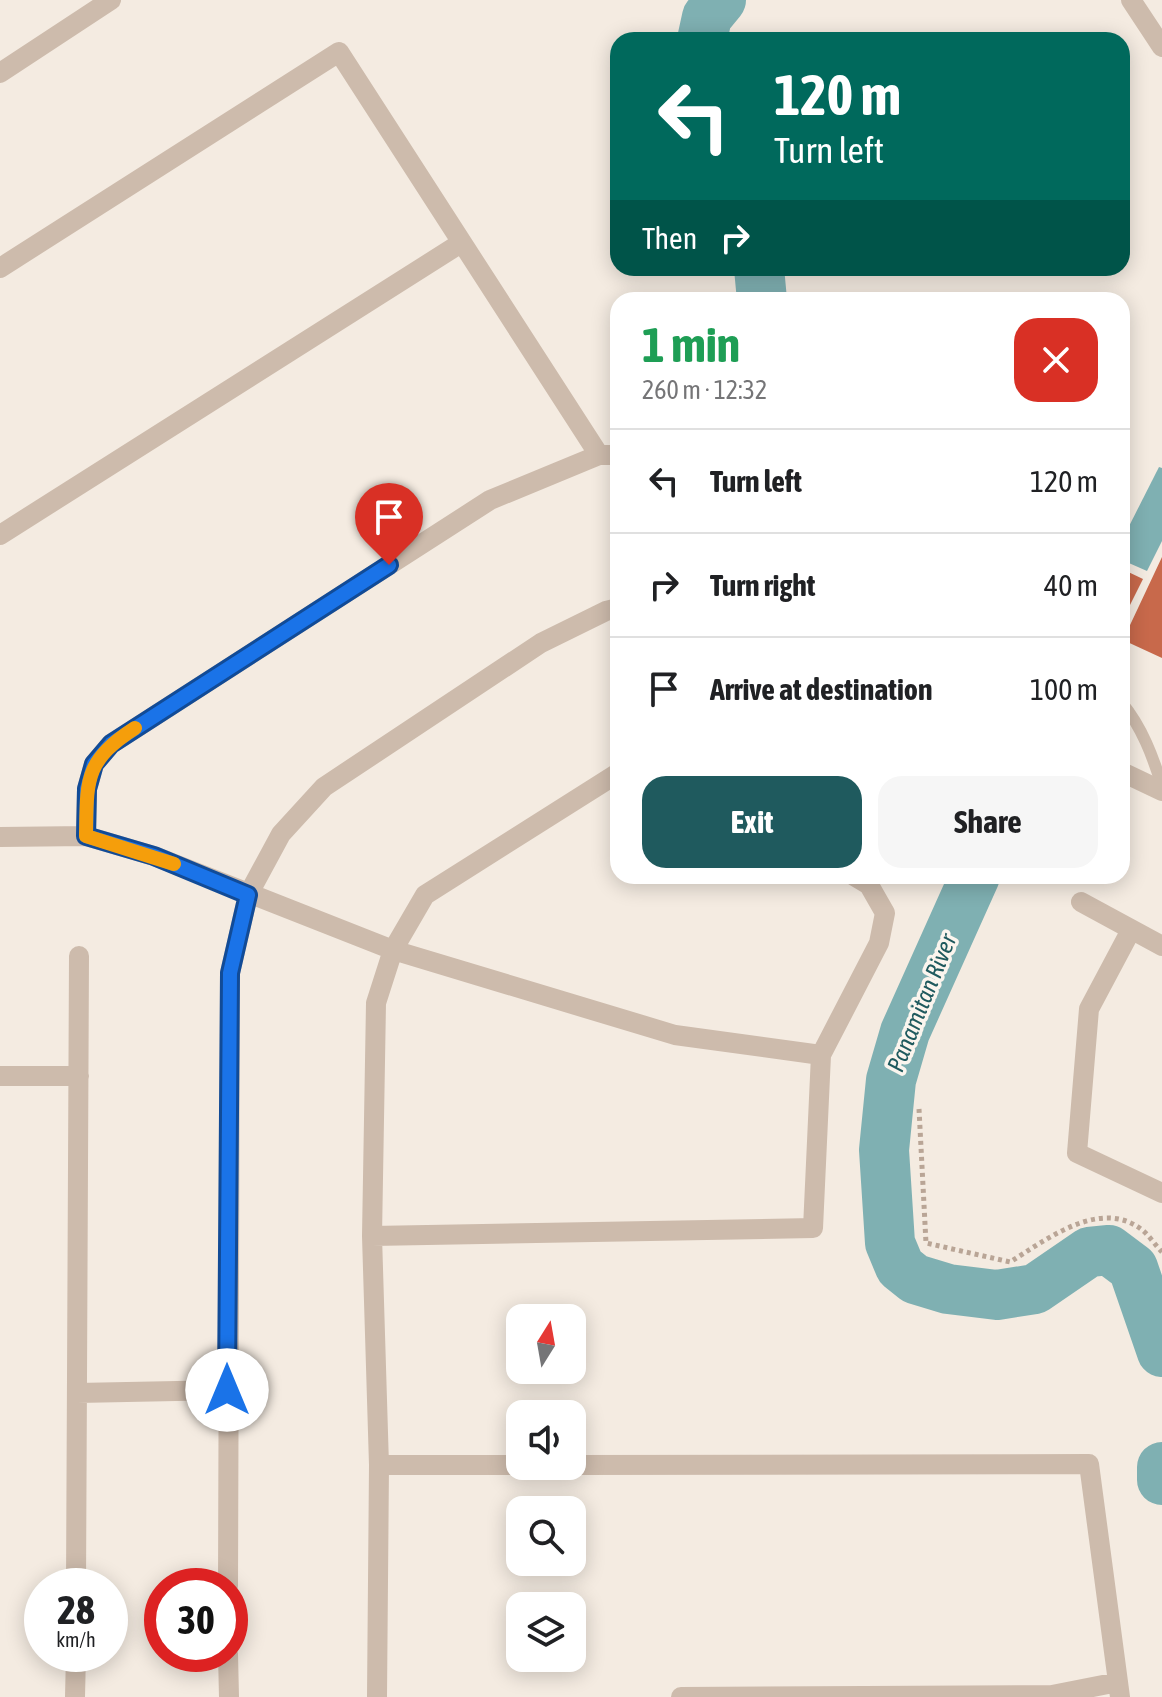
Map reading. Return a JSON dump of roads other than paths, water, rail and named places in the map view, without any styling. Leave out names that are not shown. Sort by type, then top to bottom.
[{"type":"street","points":[[0,73],[111,0]]},
{"type":"street","points":[[1131,0],[1162,47]]},
{"type":"street","points":[[0,268],[339,52],[461,243],[608,455],[490,500],[111,744],[94,764],[90,777],[86,836]]},
{"type":"street","points":[[0,535],[461,243]]},
{"type":"street","points":[[228,1568],[230,973],[248,895],[281,834],[324,787],[541,643],[610,610]]},
{"type":"street","points":[[1130,775],[1162,788]]},
{"type":"street","points":[[377,1697],[379,1465],[372,1236],[376,1003],[393,950],[425,895],[610,778]]},
{"type":"street","points":[[0,837],[86,836],[154,856],[393,950],[675,1035],[821,1055]]},
{"type":"street","points":[[372,1236],[813,1228],[821,1055],[879,943],[885,913],[867,884]]},
{"type":"street","points":[[1081,902],[1162,946]]},
{"type":"street","points":[[1131,930],[1089,1009],[1077,1153],[1162,1193]]},
{"type":"street","points":[[76,1568],[79,956]]},
{"type":"street","points":[[0,1076],[79,1076]]},
{"type":"street","points":[[77,1393],[227,1390]]},
{"type":"street","points":[[586,1465],[1089,1464],[1119,1690],[1052,1695],[681,1697]]},
{"type":"street","points":[[379,1465],[506,1465]]},
{"type":"street","points":[[75,1697],[76,1672]]},
{"type":"street","points":[[228,1672],[229,1697]]},
{"type":"lane","points":[[1130,712],[1153,759],[1162,788]]},
{"type":"water","points":[[1159,467],[1162,468],[1162,541],[1147,571],[1130,564],[1130,524]]},
{"type":"waterway","name":"Panamitan River","points":[[704,32],[707,17],[721,0]]},
{"type":"waterway","name":"Panamitan River","points":[[760,276],[761,292]]},
{"type":"waterway","name":"Panamitan River","points":[[971,884],[905,1032],[891,1080],[884,1150],[890,1243],[900,1267],[915,1279],[948,1289],[997,1295],[1035,1289],[1089,1252],[1109,1250],[1133,1268],[1162,1352]]},
{"type":"waterway","name":"Panamitan River","points":[[1162,1467],[1162,1480]]}]
